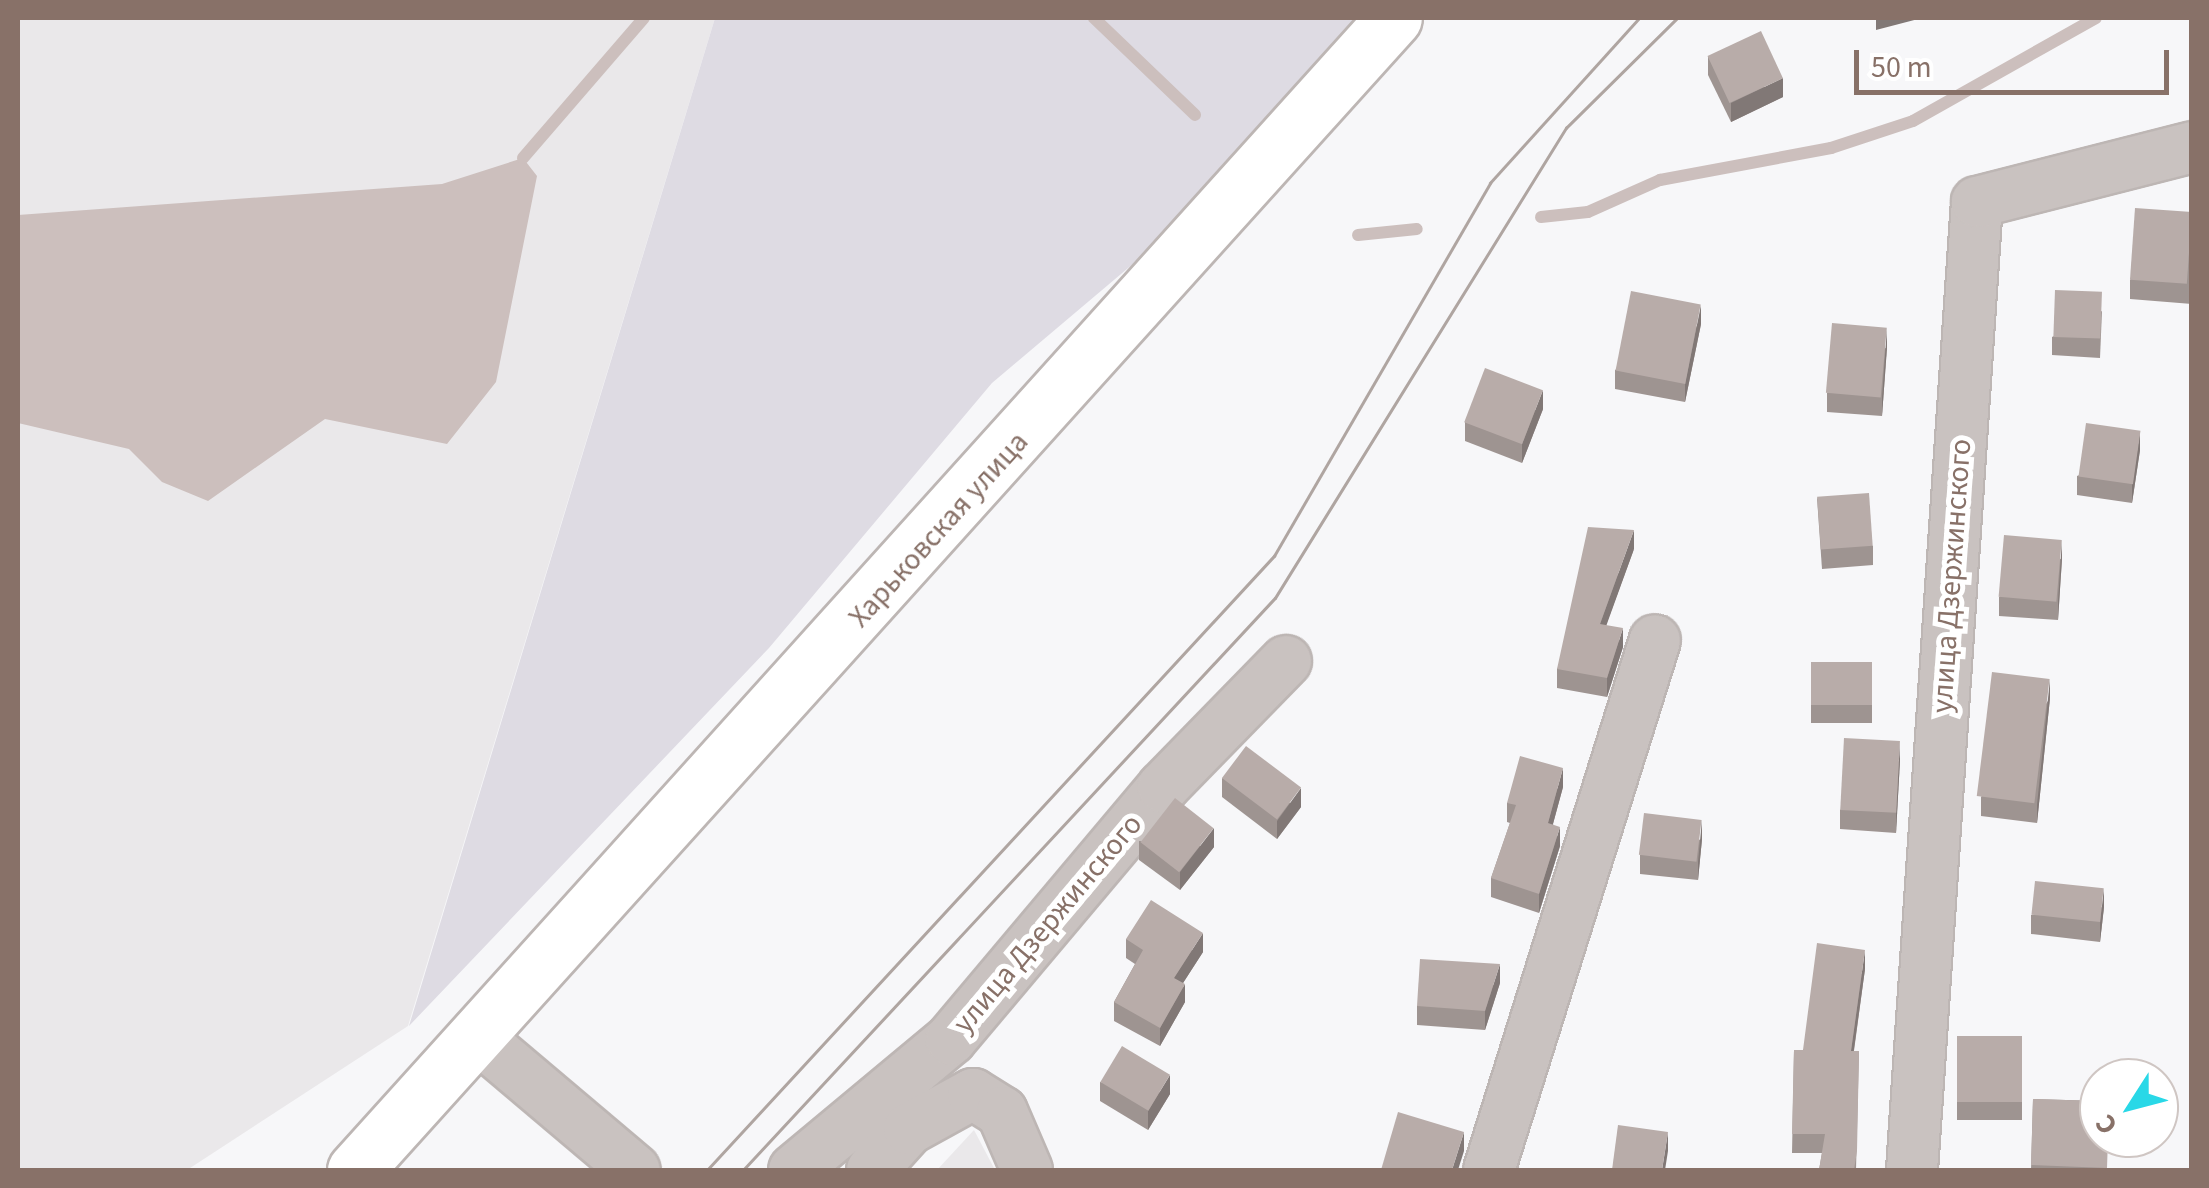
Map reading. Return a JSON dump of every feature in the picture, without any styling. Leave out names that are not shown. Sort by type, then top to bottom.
[{"type":"main road","name":"Харьковская улица","points":[[355,1170],[1233,202],[1394,18]]},
{"type":"street","name":"улица Дзержинского","points":[[1912,1170],[1978,202],[2192,147]]},
{"type":"street","points":[[1489,1170],[1655,640]]},
{"type":"street","name":"улица Дзержинского","points":[[794,1170],[951,1039],[1163,787],[1286,661]]},
{"type":"street","points":[[476,1035],[635,1170]]},
{"type":"street","points":[[872,1170],[909,1129],[973,1094],[1002,1112],[1028,1170]]},
{"type":"shaded area","points":[[18,18],[715,18],[408,1026],[187,1170],[18,1170]]},
{"type":"shaded area","points":[[715,18],[1356,18],[1166,236],[992,383],[769,648],[409,1026]]},
{"type":"shaded area","points":[[523,158],[537,176],[496,382],[447,444],[325,419],[208,501],[162,482],[129,449],[18,423],[18,215],[442,184]]},
{"type":"shaded area","points":[[974,1130],[995,1170],[937,1170]]},
{"type":"building","points":[[1761,31],[1783,78],[1730,103],[1708,56]]},
{"type":"building","points":[[2135,208],[2192,212],[2187,284],[2130,280]]},
{"type":"building","points":[[2055,290],[2102,292],[2100,339],[2053,337]]},
{"type":"building","points":[[1631,291],[1701,305],[1685,384],[1616,371]]},
{"type":"building","points":[[1832,323],[1887,328],[1881,398],[1826,393]]},
{"type":"building","points":[[1485,368],[1543,390],[1522,444],[1464,422]]},
{"type":"building","points":[[2086,423],[2140,431],[2133,484],[2078,476]]},
{"type":"building","points":[[1869,493],[1873,546],[1821,549],[1817,497]]},
{"type":"building","points":[[1588,527],[1634,530],[1600,624],[1623,628],[1607,678],[1557,669]]},
{"type":"building","points":[[2004,535],[2062,540],[2056,602],[1999,597]]},
{"type":"building","points":[[1811,662],[1872,662],[1872,705],[1811,705]]},
{"type":"building","points":[[1992,672],[2050,679],[2034,803],[1977,796]]},
{"type":"building","points":[[1844,738],[1900,741],[1896,813],[1840,810]]},
{"type":"building","points":[[1246,746],[1301,788],[1277,819],[1222,778]]},
{"type":"building","points":[[1520,756],[1563,768],[1548,823],[1560,827],[1539,894],[1491,878],[1516,805],[1507,803]]},
{"type":"building","points":[[1175,798],[1214,828],[1179,872],[1141,842]]},
{"type":"building","points":[[1644,813],[1702,820],[1696,862],[1639,855]]},
{"type":"building","points":[[2035,881],[2104,888],[2100,922],[2031,915]]},
{"type":"building","points":[[1151,900],[1203,933],[1174,978],[1185,984],[1160,1028],[1114,1002],[1143,950],[1126,939]]},
{"type":"building","points":[[1817,943],[1865,950],[1851,1051],[1859,1051],[1854,1170],[1819,1170],[1825,1134],[1792,1134],[1794,1050],[1803,1050]]},
{"type":"building","points":[[1420,959],[1500,964],[1485,1011],[1417,1006]]},
{"type":"building","points":[[1957,1036],[2022,1036],[2022,1102],[1957,1102]]},
{"type":"building","points":[[1122,1046],[1170,1075],[1148,1111],[1100,1082]]},
{"type":"building","points":[[2033,1099],[2079,1100],[2079,1158],[2107,1158],[2107,1168],[2031,1165]]},
{"type":"building","points":[[1398,1112],[1464,1132],[1452,1170],[1381,1170]]},
{"type":"building","points":[[1618,1125],[1668,1132],[1662,1170],[1612,1170]]},
{"type":"waterway","points":[[523,158],[644,18]]},
{"type":"waterway","points":[[1094,18],[1195,115]]},
{"type":"waterway","points":[[1541,217],[1588,212],[1660,180],[1831,148],[1913,121],[2096,18]]},
{"type":"waterway","points":[[1358,235],[1417,229]]},
{"type":"tram line","points":[[707,1170],[1274,556],[1490,183],[1639,18]]},
{"type":"tram line","points":[[743,1170],[1275,598],[1566,128],[1677,18]]}]
